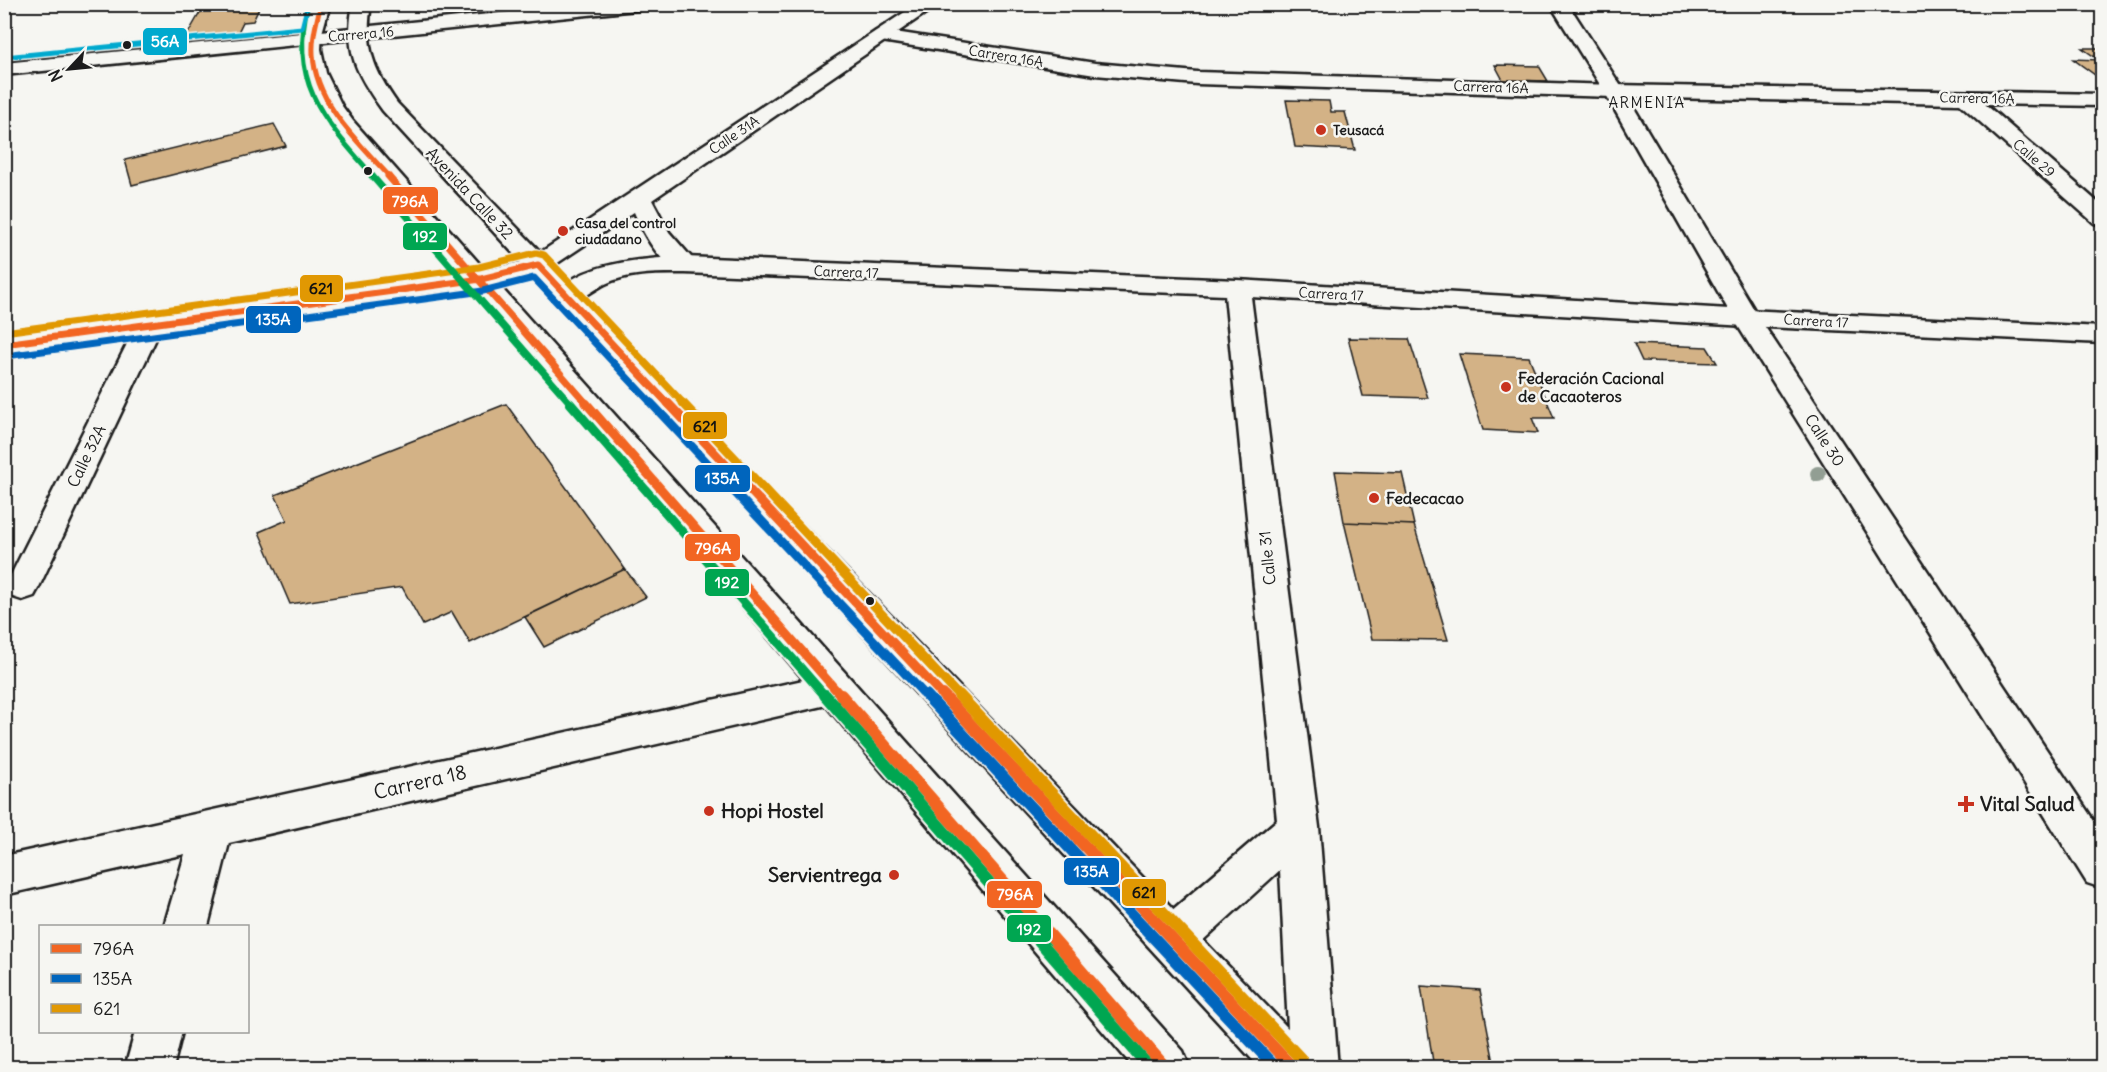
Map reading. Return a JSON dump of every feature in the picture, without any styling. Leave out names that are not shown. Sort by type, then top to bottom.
[{"type":"street","points":[[321,4],[312,39],[314,62],[324,93],[345,126],[481,279],[1166,1068]]},
{"type":"street","name":"Avenida Calle 32","points":[[362,4],[358,34],[362,64],[370,80],[390,107],[1293,1068]]},
{"type":"street","name":"Carrera 16","points":[[4,69],[646,4]]},
{"type":"street","name":"Calle 31A","points":[[538,265],[930,4]]},
{"type":"street","name":"Calle 30","points":[[1558,4],[1614,91],[1746,318],[2103,869]]},
{"type":"street","name":"Carrera 16A","points":[[882,36],[1095,69],[1197,78],[1614,91],[2103,100]]},
{"type":"street","name":"Calle 29","points":[[1965,97],[2103,218]]},
{"type":"street","points":[[639,197],[652,228],[666,248],[685,265]]},
{"type":"street","points":[[4,344],[481,279],[538,265]]},
{"type":"street","name":"Carrera 17","points":[[567,296],[591,279],[612,271],[639,266],[685,265],[1237,288],[1746,318],[2103,335]]},
{"type":"street","name":"Calle 31","points":[[1237,288],[1298,826],[1314,1068]]},
{"type":"street","name":"Calle 32A","points":[[22,587],[150,324]]},
{"type":"street","name":"Carrera 18","points":[[4,876],[836,688]]},
{"type":"street","points":[[1172,939],[1298,826]]},
{"type":"street","points":[[187,925],[212,830]]},
{"type":"street","points":[[149,1068],[159,1033]]},
{"type":"building","points":[[205,4],[261,4],[253,21],[243,22],[238,32],[186,37]]},
{"type":"building","points":[[2082,48],[2102,48],[2102,80],[2073,59],[2099,60]]},
{"type":"building","points":[[1495,65],[1539,66],[1548,81],[1503,80]]},
{"type":"building","name":"Teusacá","points":[[1286,100],[1329,101],[1331,112],[1345,112],[1355,150],[1295,147]]},
{"type":"building","points":[[274,124],[286,146],[132,185],[125,160]]},
{"type":"building","points":[[1348,338],[1409,339],[1428,398],[1363,396]]},
{"type":"building","points":[[1634,344],[1707,347],[1717,363],[1642,361]]},
{"type":"building","name":"Federación Cacional de Cacaoteros","points":[[1459,354],[1529,357],[1554,418],[1532,418],[1538,433],[1483,430]]},
{"type":"building","points":[[506,404],[625,569],[470,643],[452,612],[423,625],[402,587],[290,604],[259,532],[287,520],[275,495]]},
{"type":"building","name":"Fedecacao","points":[[1335,471],[1402,473],[1414,525],[1344,522]]},
{"type":"building","points":[[1344,522],[1414,525],[1448,640],[1372,639]]},
{"type":"building","points":[[625,569],[646,597],[544,647],[525,617]]},
{"type":"building","points":[[1421,986],[1480,990],[1495,1068],[1434,1068]]},
{"type":"transit line","name":"192","points":[[308,4],[301,40],[304,72],[316,103],[336,134],[1150,1068]]},
{"type":"transit line","name":"56A","points":[[4,57],[302,28],[308,4]]},
{"type":"transit line","name":"796A","points":[[321,4],[314,40],[315,68],[326,96],[345,126],[1166,1068]]},
{"type":"transit line","name":"621","points":[[4,332],[479,267],[536,253],[544,255],[1302,1060]]},
{"type":"transit line","name":"796A","points":[[4,344],[481,279],[538,265],[1293,1068]]},
{"type":"transit line","name":"135A","points":[[6,356],[483,291],[534,278],[1276,1068]]},
{"type":"place","name":"Teusacá","points":[[1321,130]]},
{"type":"place","name":"Casa del control ciudadano","points":[[563,231]]},
{"type":"place","name":"Federación Cacional de Cacaoteros","points":[[1506,387]]},
{"type":"place","name":"Fedecacao","points":[[1374,498]]},
{"type":"place","name":"Vital Salud","points":[[1966,804]]},
{"type":"place","name":"Hopi Hostel","points":[[709,811]]},
{"type":"place","name":"Servientrega","points":[[894,875]]},
{"type":"district","name":"ARMENIA","points":[[1647,103]]}]
